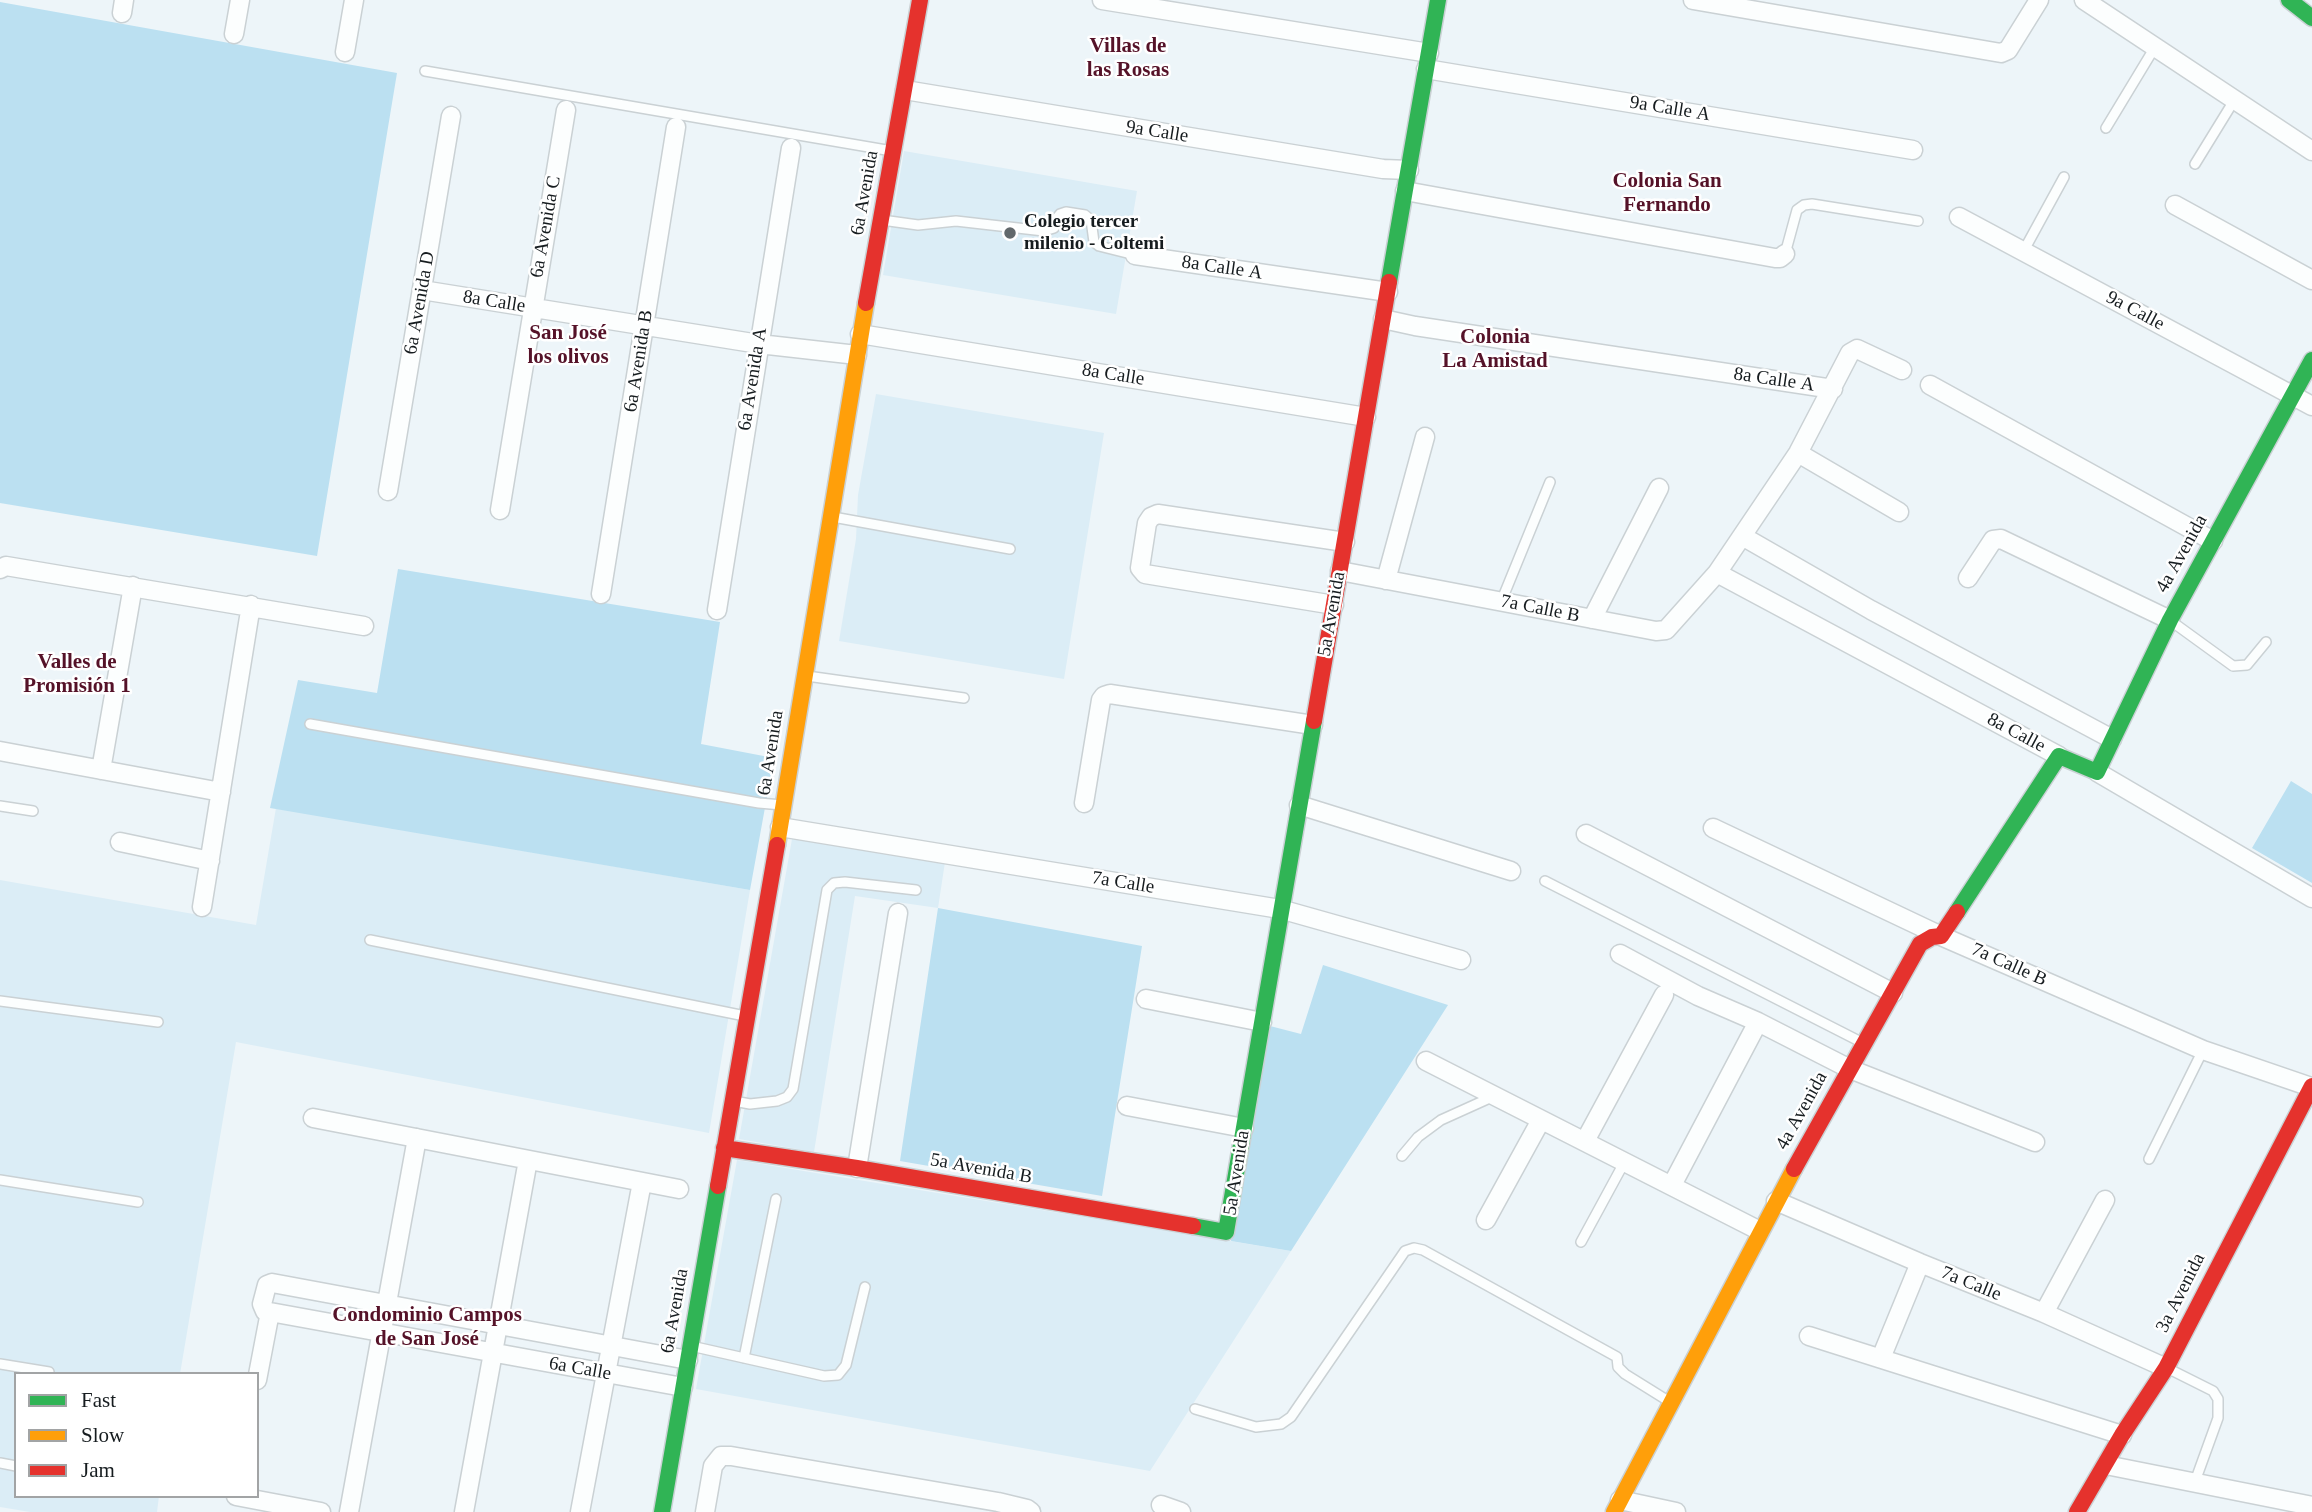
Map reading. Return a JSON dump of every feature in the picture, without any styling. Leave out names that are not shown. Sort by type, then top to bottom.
[{"type":"street","points":[[234,34],[240,0]]},
{"type":"street","points":[[345,52],[354,0]]},
{"type":"street","name":"6a Avenida","points":[[662,1512],[780,827],[860,334],[920,0]]},
{"type":"street","name":"9a Calle A","points":[[1102,0],[1913,150]]},
{"type":"street","name":"5a Avenida","points":[[1228,1229],[1280,909],[1438,0]]},
{"type":"street","points":[[1693,0],[2001,53],[2008,50],[2039,0]]},
{"type":"street","points":[[2084,0],[2312,151]]},
{"type":"street","points":[[2289,0],[2312,18]]},
{"type":"street","name":"9a Calle","points":[[905,90],[1383,169],[1409,170]]},
{"type":"street","name":"6a Avenida C","points":[[500,510],[566,110]]},
{"type":"street","name":"6a Avenida D","points":[[388,491],[451,116]]},
{"type":"street","name":"6a Avenida B","points":[[601,594],[676,127]]},
{"type":"street","name":"6a Avenida A","points":[[717,610],[791,148]]},
{"type":"street","points":[[1405,191],[1775,258],[1785,254]]},
{"type":"street","points":[[2175,205],[2312,280]]},
{"type":"street","name":"9a Calle","points":[[1959,217],[2312,406]]},
{"type":"street","name":"8a Calle A","points":[[1135,255],[1388,292]]},
{"type":"street","name":"8a Calle","points":[[422,290],[759,344],[857,355]]},
{"type":"street","name":"8a Calle A","points":[[1383,319],[1833,388]]},
{"type":"street","name":"8a Calle","points":[[860,334],[1366,417]]},
{"type":"street","points":[[1717,573],[1798,453],[1850,353],[1857,349],[1902,370]]},
{"type":"street","name":"4a Avenida","points":[[2097,772],[2170,621],[2312,360]]},
{"type":"street","points":[[1930,385],[2213,541]]},
{"type":"street","points":[[1386,580],[1425,437]]},
{"type":"street","points":[[1798,453],[1899,512]]},
{"type":"street","points":[[1592,619],[1660,488]]},
{"type":"street","points":[[1334,605],[1145,575],[1140,568],[1147,523],[1151,517],[1158,514],[1345,542]]},
{"type":"street","points":[[1742,536],[1871,610],[2112,739]]},
{"type":"street","points":[[1968,578],[1997,538],[2170,621]]},
{"type":"street","points":[[3,567],[133,586],[364,626]]},
{"type":"street","name":"7a Calle B","points":[[1340,571],[1656,631],[1666,630],[1717,573]]},
{"type":"street","name":"8a Calle","points":[[1717,573],[2059,756],[2097,772],[2312,898]]},
{"type":"street","points":[[101,770],[133,586]]},
{"type":"street","points":[[202,907],[251,606]]},
{"type":"street","points":[[1084,803],[1101,700],[1104,696],[1110,694],[1313,725]]},
{"type":"street","points":[[0,751],[221,792]]},
{"type":"street","name":"4a Avenida","points":[[1617,1506],[1776,1201],[1920,944],[1932,937],[1941,936],[2059,756]]},
{"type":"street","points":[[1299,805],[1511,871]]},
{"type":"street","name":"7a Calle","points":[[780,827],[1280,909],[1461,960]]},
{"type":"street","name":"7a Calle B","points":[[1713,828],[1941,936],[2203,1050],[2312,1087]]},
{"type":"street","points":[[1586,834],[1893,993]]},
{"type":"street","points":[[120,842],[210,861]]},
{"type":"street","points":[[857,1168],[898,913]]},
{"type":"street","points":[[1620,954],[1698,996],[1758,1022],[1850,1069],[2035,1142]]},
{"type":"street","points":[[1585,1141],[1664,995]]},
{"type":"street","points":[[1146,999],[1262,1022]]},
{"type":"street","points":[[1672,1185],[1758,1022]]},
{"type":"street","points":[[1426,1061],[1760,1231]]},
{"type":"street","name":"3a Avenida","points":[[2077,1512],[2166,1368],[2312,1087]]},
{"type":"street","points":[[1127,1106],[1244,1128]]},
{"type":"street","points":[[313,1118],[678,1189]]},
{"type":"street","points":[[1486,1220],[1541,1120]]},
{"type":"street","points":[[349,1512],[417,1138]]},
{"type":"street","name":"5a Avenida B","points":[[724,1148],[857,1168],[1222,1233],[1228,1229]]},
{"type":"street","points":[[464,1512],[528,1160]]},
{"type":"street","points":[[580,1512],[642,1182]]},
{"type":"street","points":[[2044,1313],[2105,1200]]},
{"type":"street","name":"7a Calle","points":[[1776,1201],[2044,1313],[2166,1368]]},
{"type":"street","points":[[1881,1358],[1920,1263]]},
{"type":"street","name":"6a Calle","points":[[683,1387],[270,1312],[265,1311],[262,1304],[267,1285],[272,1283],[612,1346],[689,1353]]},
{"type":"street","points":[[259,1372],[270,1312]]},
{"type":"street","points":[[1809,1336],[2122,1436]]},
{"type":"street","points":[[705,1512],[713,1466],[721,1456],[1029,1510]]},
{"type":"street","points":[[2106,1465],[2312,1506]]},
{"type":"street","points":[[247,1498],[321,1512]]},
{"type":"street","points":[[1161,1505],[1181,1512]]},
{"type":"street","points":[[1617,1506],[1676,1512]]},
{"type":"lane","points":[[2106,128],[2155,47]]},
{"type":"lane","points":[[425,71],[894,151]]},
{"type":"lane","points":[[2195,164],[2235,99]]},
{"type":"lane","points":[[2023,252],[2064,177]]},
{"type":"lane","points":[[1785,254],[1797,210],[1804,205],[1918,221]]},
{"type":"lane","name":"8a Calle A","points":[[882,220],[918,225],[956,221],[1051,231],[1060,214],[1066,212],[1085,215],[1091,220],[1094,242],[1099,246],[1135,255]]},
{"type":"lane","points":[[1501,602],[1550,482]]},
{"type":"lane","points":[[831,516],[1010,549]]},
{"type":"lane","points":[[2170,621],[2233,666],[2247,665],[2266,642]]},
{"type":"lane","points":[[805,675],[964,698]]},
{"type":"lane","points":[[310,724],[783,806]]},
{"type":"lane","points":[[0,806],[33,811]]},
{"type":"lane","points":[[1545,881],[1864,1044]]},
{"type":"lane","points":[[732,1101],[750,1104],[777,1101],[787,1097],[793,1089],[827,890],[834,883],[845,882],[916,890]]},
{"type":"lane","points":[[370,940],[747,1016]]},
{"type":"lane","points":[[0,1001],[158,1022]]},
{"type":"lane","points":[[2149,1159],[2203,1050]]},
{"type":"lane","points":[[1402,1156],[1418,1137],[1441,1120],[1494,1096]]},
{"type":"lane","points":[[1581,1242],[1625,1161]]},
{"type":"lane","points":[[0,1180],[138,1202]]},
{"type":"lane","points":[[744,1358],[776,1199]]},
{"type":"lane","points":[[1195,1409],[1256,1427],[1281,1424],[1291,1417],[1405,1251],[1414,1248],[1423,1250],[1617,1357],[1618,1367],[1625,1374],[1671,1402]]},
{"type":"lane","points":[[689,1353],[744,1358],[824,1376],[838,1375],[846,1365],[865,1287]]},
{"type":"lane","points":[[0,1364],[49,1372]]},
{"type":"lane","points":[[2166,1368],[2213,1391],[2218,1399],[2218,1418],[2197,1476]]},
{"type":"shaded area","points":[[0,2],[397,73],[317,556],[0,503]]},
{"type":"shaded area","name":"Colegio tercer milenio - Coltemi","points":[[904,151],[1137,191],[1116,314],[883,275]]},
{"type":"shaded area","points":[[876,394],[1104,433],[1064,679],[839,641],[856,539],[858,495]]},
{"type":"shaded area","points":[[398,569],[720,622],[701,744],[774,758],[750,890],[270,808],[298,680],[377,693]]},
{"type":"shaded area","points":[[2291,781],[2312,794],[2312,883],[2252,848]]},
{"type":"shaded area","points":[[276,808],[750,890],[709,1133],[236,1042],[180,1372],[14,1372],[14,1498],[159,1498],[157,1512],[30,1512],[0,1507],[0,880],[256,925]]},
{"type":"shaded area","points":[[792,839],[945,862],[938,908],[855,896],[814,1152],[739,1139]]},
{"type":"shaded area","points":[[938,908],[1142,946],[1102,1196],[900,1161]]},
{"type":"shaded area","points":[[1323,965],[1448,1005],[1291,1251],[1231,1241],[1270,1026],[1301,1034]]},
{"type":"shaded area","points":[[737,1160],[1291,1251],[1150,1471],[696,1389]]},
{"type":"traffic: fast","points":[[1389,282],[1438,0]]},
{"type":"traffic: fast","points":[[2289,0],[2312,18]]},
{"type":"traffic: fast","points":[[1957,912],[2059,756],[2097,772],[2170,620],[2312,360]]},
{"type":"traffic: fast","points":[[1193,1226],[1226,1232],[1314,721]]},
{"type":"traffic: fast","points":[[662,1512],[718,1186]]},
{"type":"traffic: slow","points":[[777,845],[866,303]]},
{"type":"traffic: slow","points":[[1614,1512],[1794,1169]]},
{"type":"traffic: jam","points":[[866,303],[920,0]]},
{"type":"traffic: jam","points":[[1314,721],[1389,282]]},
{"type":"traffic: jam","points":[[718,1186],[777,845]]},
{"type":"traffic: jam","points":[[1794,1169],[1920,944],[1932,937],[1941,936],[1957,912]]},
{"type":"traffic: jam","points":[[2077,1512],[2122,1435],[2166,1368],[2312,1086]]},
{"type":"traffic: jam","points":[[724,1148],[1193,1226]]},
{"type":"place","name":"Colegio tercer milenio - Coltemi","points":[[1010,233]]},
{"type":"district","name":"Villas de las Rosas","points":[[1128,59]]},
{"type":"district","name":"Colonia San Fernando","points":[[1667,194]]},
{"type":"district","name":"San José los olivos","points":[[568,346]]},
{"type":"district","name":"Colonia La Amistad","points":[[1495,350]]},
{"type":"district","name":"Valles de Promisión 1","points":[[77,675]]},
{"type":"district","name":"Condominio Campos de San José","points":[[427,1328]]}]
